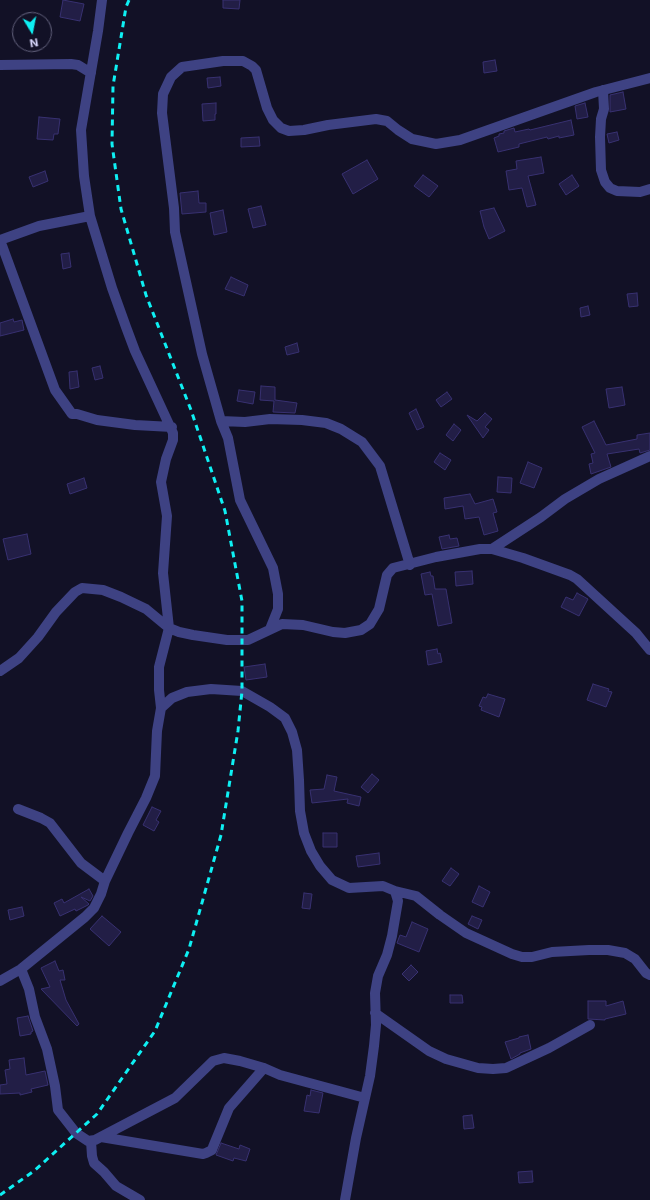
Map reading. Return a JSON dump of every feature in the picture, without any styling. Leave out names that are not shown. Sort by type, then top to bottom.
[{"type":"street","points":[[0,981],[21,969],[94,908],[102,894],[106,881],[155,776],[157,731],[161,708],[159,667],[168,628],[163,573],[167,516],[161,482],[166,459],[173,440],[172,427],[133,345],[112,288],[90,216],[84,176],[81,130],[102,0]]},
{"type":"street","points":[[270,629],[278,609],[278,594],[273,568],[241,504],[228,438],[221,421],[202,354],[175,232],[174,208],[162,113],[163,94],[171,77],[182,67],[223,61],[243,61],[256,70],[267,108],[273,120],[281,128],[289,130],[304,130],[328,125],[376,120],[387,121],[412,139],[436,144],[460,140],[562,103],[603,90],[650,78]]},
{"type":"street","points":[[0,66],[71,64],[78,65],[91,73]]},
{"type":"street","points":[[603,90],[604,109],[600,137],[601,170],[605,182],[610,188],[617,191],[640,192],[650,189]]},
{"type":"street","points":[[90,216],[39,226],[0,240],[55,390],[72,414],[97,420],[135,426],[172,427]]},
{"type":"street","points":[[221,421],[245,422],[270,419],[302,420],[326,423],[341,429],[362,442],[380,466],[410,565]]},
{"type":"street","points":[[492,549],[541,517],[565,499],[599,479],[650,456]]},
{"type":"street","points":[[0,671],[19,658],[38,638],[56,612],[75,592],[82,588],[103,590],[121,597],[146,609],[168,628],[193,635],[227,640],[248,640],[282,624],[303,625],[333,632],[346,633],[361,630],[370,624],[379,609],[387,575],[393,568],[410,565],[436,557],[480,549],[492,549],[522,558],[570,575],[577,579],[636,633],[650,650]]},
{"type":"street","points":[[161,708],[172,698],[187,692],[211,689],[242,691],[270,707],[285,718],[292,732],[297,750],[300,811],[304,833],[311,851],[320,866],[332,880],[349,888],[383,886],[395,891],[416,896],[466,933],[522,957],[532,957],[552,952],[608,950],[624,953],[635,959],[646,973],[650,975]]},
{"type":"street","points":[[18,809],[50,823],[81,863],[106,881]]},
{"type":"street","points":[[345,1200],[356,1138],[370,1076],[376,1013],[375,993],[378,976],[387,955],[398,910],[398,901],[395,891]]},
{"type":"street","points":[[21,969],[29,989],[35,1017],[47,1049],[54,1079],[58,1110],[76,1133],[83,1139],[92,1141],[101,1137],[174,1098],[212,1061],[224,1058],[264,1068],[280,1076],[365,1098]]},
{"type":"street","points":[[376,1013],[429,1051],[446,1059],[478,1068],[493,1069],[506,1068],[549,1048],[590,1025]]},
{"type":"street","points":[[101,1137],[203,1154],[206,1153],[212,1150],[229,1108],[264,1068]]},
{"type":"street","points":[[92,1141],[92,1156],[94,1162],[116,1186],[140,1200]]},
{"type":"building","points":[[63,0],[84,4],[80,21],[60,17]]},
{"type":"building","points":[[223,0],[240,0],[239,9],[223,8]]},
{"type":"building","points":[[495,60],[497,71],[484,73],[483,62]]},
{"type":"building","points":[[220,77],[221,86],[208,88],[207,78]]},
{"type":"building","points":[[623,92],[626,109],[610,112],[610,95]]},
{"type":"building","points":[[216,103],[215,120],[203,121],[202,104]]},
{"type":"building","points":[[585,103],[588,117],[577,119],[575,106]]},
{"type":"building","points":[[39,117],[60,119],[58,134],[54,134],[53,140],[37,139]]},
{"type":"building","points":[[571,120],[574,135],[559,138],[559,136],[548,139],[547,137],[519,144],[519,147],[498,152],[494,138],[499,136],[499,134],[504,133],[504,131],[514,128],[515,132],[530,130]]},
{"type":"building","points":[[617,132],[619,140],[609,143],[607,134]]},
{"type":"building","points":[[259,137],[260,146],[241,147],[241,138]]},
{"type":"building","points":[[541,157],[544,173],[528,176],[536,205],[527,207],[522,188],[509,190],[506,171],[517,169],[516,161]]},
{"type":"building","points":[[367,160],[378,179],[353,194],[342,174]]},
{"type":"building","points":[[45,171],[48,181],[33,187],[29,177]]},
{"type":"building","points":[[423,175],[438,186],[429,197],[414,186]]},
{"type":"building","points":[[572,175],[579,186],[566,195],[559,184]]},
{"type":"building","points":[[198,191],[199,203],[206,203],[206,212],[182,214],[180,193]]},
{"type":"building","points":[[261,206],[266,225],[253,228],[248,209]]},
{"type":"building","points":[[494,208],[505,231],[489,239],[480,211]]},
{"type":"building","points":[[223,210],[227,232],[214,235],[210,213]]},
{"type":"building","points":[[69,253],[71,267],[63,269],[61,254]]},
{"type":"building","points":[[231,277],[248,285],[244,296],[225,289]]},
{"type":"building","points":[[637,293],[638,306],[629,307],[627,294]]},
{"type":"building","points":[[588,306],[590,315],[581,317],[580,308]]},
{"type":"building","points":[[13,319],[14,322],[22,320],[24,330],[0,336],[0,323]]},
{"type":"building","points":[[297,343],[299,352],[287,355],[285,347]]},
{"type":"building","points":[[100,366],[103,378],[95,380],[92,368]]},
{"type":"building","points":[[77,371],[79,387],[70,389],[69,372]]},
{"type":"building","points":[[261,386],[275,387],[275,400],[297,403],[295,413],[273,412],[274,401],[260,400]]},
{"type":"building","points":[[622,387],[625,405],[609,408],[606,389]]},
{"type":"building","points":[[239,390],[255,392],[253,404],[237,401]]},
{"type":"building","points":[[447,392],[452,399],[441,407],[436,400]]},
{"type":"building","points":[[416,409],[424,427],[417,430],[409,413]]},
{"type":"building","points":[[485,413],[492,419],[485,427],[489,430],[483,438],[467,415],[477,421]]},
{"type":"building","points":[[594,421],[606,445],[637,439],[637,435],[650,433],[650,450],[640,453],[639,449],[607,454],[611,467],[591,474],[589,464],[593,463],[591,454],[595,453],[582,427]]},
{"type":"building","points":[[454,424],[461,430],[453,441],[446,435]]},
{"type":"building","points":[[440,453],[451,460],[445,470],[434,462]]},
{"type":"building","points":[[528,462],[542,468],[534,488],[520,483]]},
{"type":"building","points":[[498,477],[512,478],[511,493],[497,492]]},
{"type":"building","points":[[84,478],[87,488],[70,494],[67,484]]},
{"type":"building","points":[[470,494],[475,504],[493,499],[497,512],[493,513],[498,531],[484,535],[479,517],[465,519],[463,506],[445,509],[444,498]]},
{"type":"building","points":[[27,534],[31,554],[8,560],[3,539]]},
{"type":"building","points":[[449,535],[450,539],[457,538],[459,546],[442,549],[439,537]]},
{"type":"building","points":[[472,571],[473,584],[456,586],[455,572]]},
{"type":"building","points":[[430,572],[431,576],[433,576],[435,589],[446,589],[452,623],[438,626],[432,594],[425,595],[421,574]]},
{"type":"building","points":[[577,593],[588,599],[579,616],[561,607],[566,597],[573,600]]},
{"type":"building","points":[[437,649],[438,654],[440,653],[442,662],[428,665],[426,651]]},
{"type":"building","points":[[265,664],[267,677],[246,680],[244,667]]},
{"type":"building","points":[[593,684],[609,689],[608,691],[612,692],[606,707],[587,700]]},
{"type":"building","points":[[488,694],[505,699],[499,717],[481,710],[482,707],[479,706],[483,697],[486,698]]},
{"type":"building","points":[[372,774],[379,780],[368,793],[361,787]]},
{"type":"building","points":[[327,775],[337,777],[334,791],[361,797],[359,806],[347,803],[348,799],[312,803],[310,790],[324,789]]},
{"type":"building","points":[[152,807],[161,811],[156,820],[159,822],[154,831],[143,825]]},
{"type":"building","points":[[323,833],[337,833],[337,847],[323,847]]},
{"type":"building","points":[[379,853],[380,864],[358,867],[356,856]]},
{"type":"building","points":[[451,868],[459,874],[450,886],[442,881]]},
{"type":"building","points":[[479,886],[490,892],[483,907],[472,902]]},
{"type":"building","points":[[89,889],[93,896],[90,901],[81,897],[89,904],[88,905],[60,916],[54,903],[62,899],[64,903]]},
{"type":"building","points":[[304,893],[312,894],[310,909],[302,908]]},
{"type":"building","points":[[22,907],[24,916],[10,920],[8,910]]},
{"type":"building","points":[[102,916],[121,932],[109,946],[90,929]]},
{"type":"building","points":[[472,916],[482,920],[478,929],[468,924]]},
{"type":"building","points":[[412,922],[428,929],[419,952],[397,943],[400,935],[406,937]]},
{"type":"building","points":[[55,961],[59,971],[63,970],[65,980],[60,980],[66,1000],[79,1024],[77,1026],[41,989],[50,987],[41,968]]},
{"type":"building","points":[[411,965],[418,972],[409,981],[402,974]]},
{"type":"building","points":[[450,995],[462,995],[463,1003],[450,1003]]},
{"type":"building","points":[[588,1001],[606,1001],[606,1006],[623,1001],[626,1014],[605,1020],[588,1019]]},
{"type":"building","points":[[28,1016],[33,1031],[31,1034],[20,1036],[17,1018]]},
{"type":"building","points":[[528,1035],[531,1049],[520,1053],[511,1059],[505,1042]]},
{"type":"building","points":[[24,1058],[26,1075],[45,1071],[48,1085],[31,1089],[32,1092],[20,1095],[20,1093],[0,1094],[0,1085],[7,1084],[5,1070],[10,1069],[9,1060]]},
{"type":"building","points":[[311,1090],[323,1093],[319,1113],[304,1111],[307,1095],[310,1096]]},
{"type":"building","points":[[472,1115],[474,1128],[464,1129],[463,1116]]},
{"type":"building","points":[[221,1143],[239,1149],[240,1145],[250,1149],[246,1161],[234,1158],[233,1161],[216,1155]]},
{"type":"building","points":[[532,1171],[533,1182],[519,1183],[518,1172]]},
{"type":"railway","points":[[0,1195],[34,1171],[97,1114],[155,1031],[189,949],[221,835],[238,731],[242,691],[242,601],[225,511],[191,410],[146,295],[121,209],[112,144],[113,86],[126,7],[129,0]]}]
